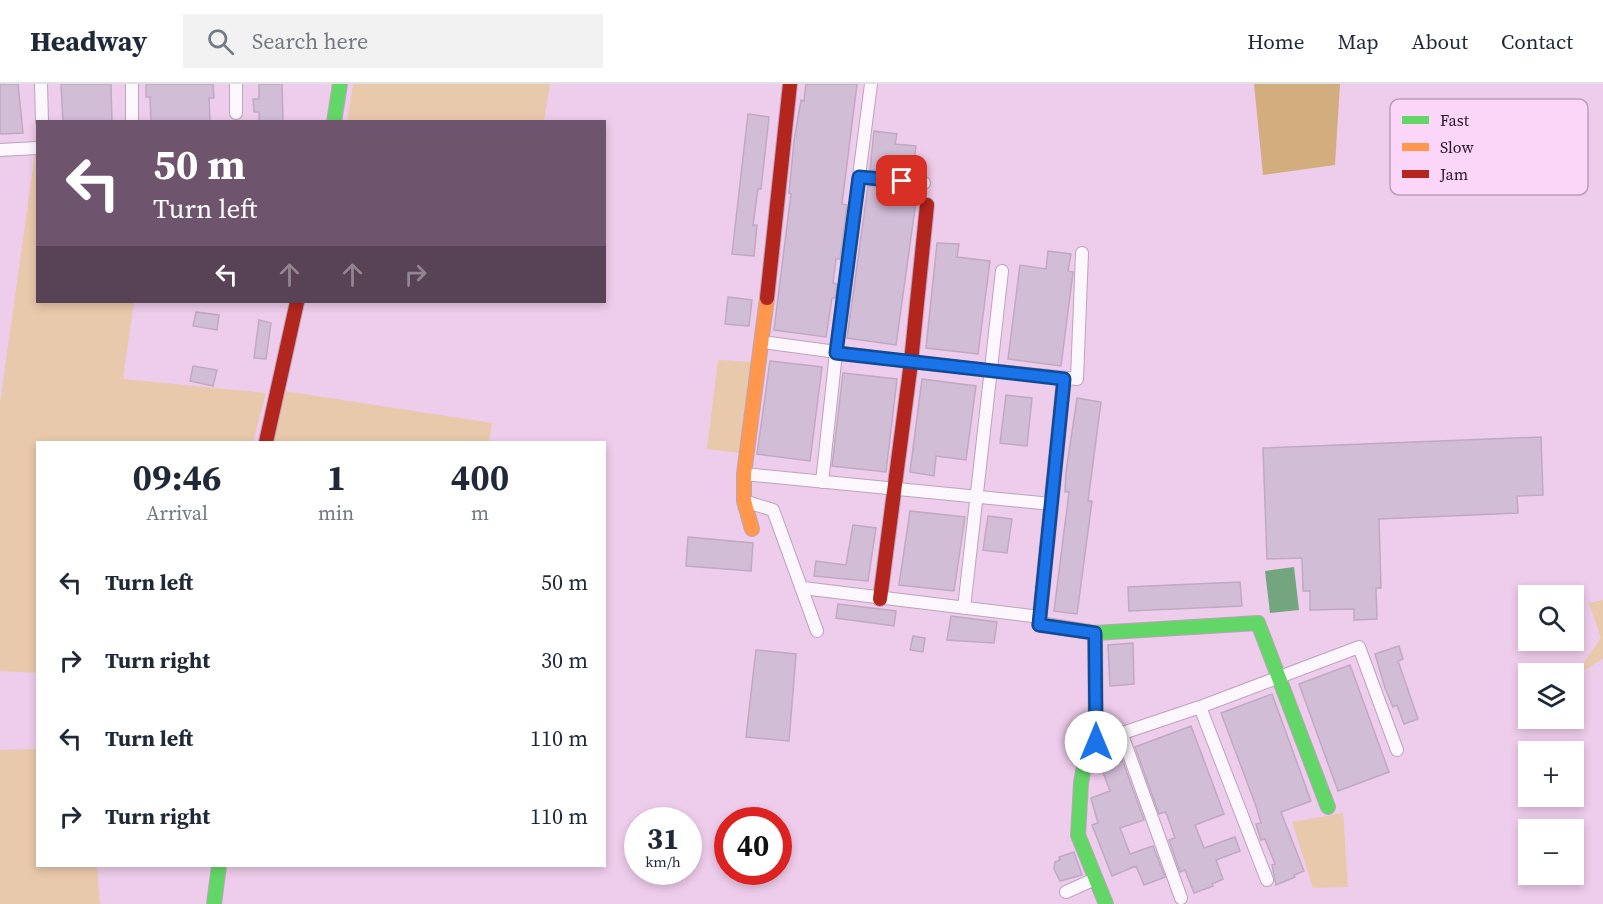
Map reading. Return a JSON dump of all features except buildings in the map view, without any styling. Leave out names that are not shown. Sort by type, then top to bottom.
[{"type":"street","points":[[41,84],[42,120]]},
{"type":"street","points":[[132,84],[132,120]]},
{"type":"street","points":[[236,84],[236,113]]},
{"type":"street","points":[[334,120],[340,84]]},
{"type":"street","points":[[752,529],[744,501],[744,474],[762,342],[790,84]]},
{"type":"street","points":[[822,483],[836,353],[871,84]]},
{"type":"street","points":[[0,150],[36,148]]},
{"type":"street","points":[[859,177],[924,183]]},
{"type":"street","points":[[880,599],[911,362],[927,206]]},
{"type":"street","points":[[762,342],[911,362],[1077,379],[1082,253]]},
{"type":"street","points":[[964,608],[989,370],[1002,272]]},
{"type":"street","points":[[266,441],[297,303]]},
{"type":"street","points":[[1064,379],[1039,625],[1095,633],[1258,623],[1328,807]]},
{"type":"street","points":[[744,474],[1051,504]]},
{"type":"street","points":[[744,501],[773,510],[817,631]]},
{"type":"street","points":[[803,588],[1040,617]]},
{"type":"street","points":[[1095,633],[1096,742]]},
{"type":"street","points":[[1106,904],[1078,835],[1081,783],[1086,755],[1096,742],[1200,707],[1359,647],[1397,750]]},
{"type":"street","points":[[1200,707],[1267,880]]},
{"type":"street","points":[[1122,735],[1181,898]]},
{"type":"street","points":[[214,904],[219,867]]},
{"type":"street","points":[[1066,892],[1095,879]]},
{"type":"shaded area","points":[[353,84],[550,84],[544,120],[347,120]]},
{"type":"shaded area","points":[[1254,84],[1340,84],[1335,165],[1263,175]]},
{"type":"shaded area","points":[[35,153],[36,303],[134,303],[123,379],[266,393],[253,441],[36,441],[36,673],[0,671],[0,403]]},
{"type":"shaded area","points":[[718,360],[751,362],[739,453],[707,449]]},
{"type":"shaded area","points":[[284,391],[492,423],[489,441],[271,441]]},
{"type":"shaded area","points":[[1294,567],[1299,610],[1270,613],[1265,571]]},
{"type":"shaded area","points":[[1603,600],[1603,659],[1584,670],[1583,663],[1601,638],[1589,603]]},
{"type":"shaded area","points":[[36,749],[36,867],[97,867],[100,904],[0,904],[0,750]]},
{"type":"shaded area","points":[[1343,813],[1348,887],[1313,888],[1292,822]]},
{"type":"traffic: fast","points":[[334,120],[340,84]]},
{"type":"traffic: fast","points":[[1039,624],[1095,633],[1258,623],[1328,807]]},
{"type":"traffic: fast","points":[[1095,633],[1096,742],[1086,755],[1081,783],[1078,835],[1106,904]]},
{"type":"traffic: fast","points":[[214,904],[219,867]]},
{"type":"traffic: slow","points":[[752,529],[744,501],[744,474],[767,298]]},
{"type":"traffic: jam","points":[[767,298],[790,84]]},
{"type":"traffic: jam","points":[[880,599],[911,362],[927,205]]},
{"type":"traffic: jam","points":[[266,441],[297,303]]},
{"type":"traffic: jam","points":[[1039,624],[1064,379]]},
{"type":"route","points":[[902,181],[859,177],[836,353],[1064,379],[1039,625],[1095,633],[1096,742]]}]
